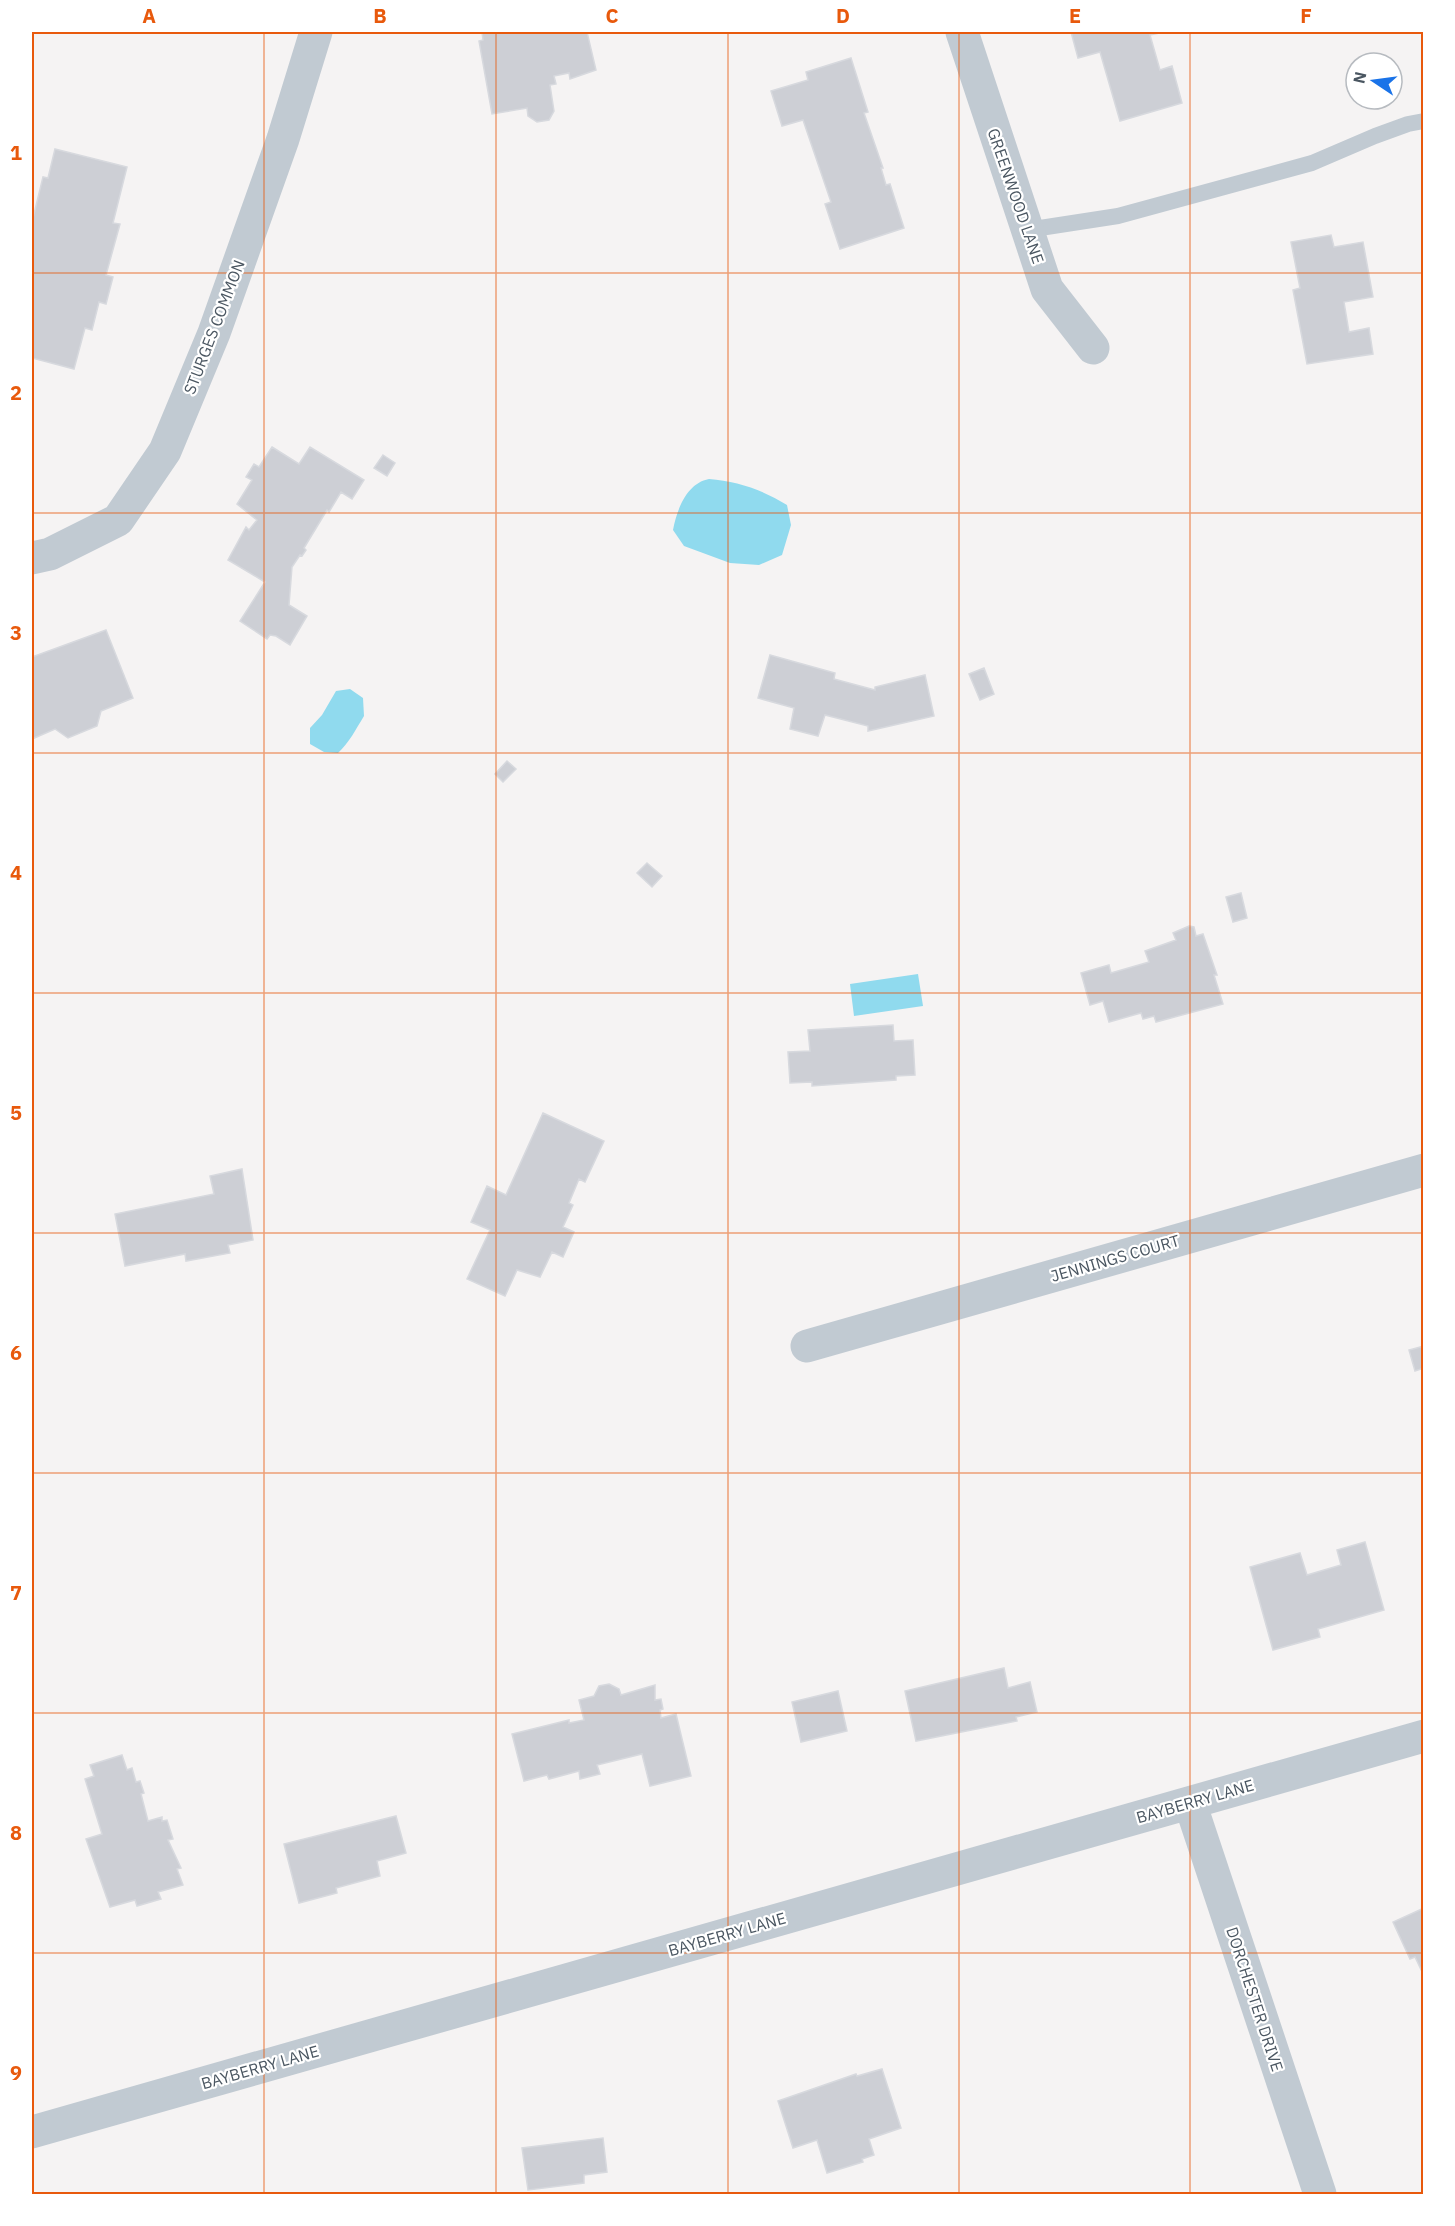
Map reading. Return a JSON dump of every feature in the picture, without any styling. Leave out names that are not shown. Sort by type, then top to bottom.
[{"type":"street","name":"STURGES COMMON","points":[[32,558],[50,554],[118,520],[165,451],[222,311],[283,139],[316,32]]},
{"type":"street","name":"GREENWOOD LANE","points":[[962,32],[1047,289],[1093,348]]},
{"type":"street","name":"JENNINGS COURT","points":[[807,1346],[1424,1170]]},
{"type":"street","name":"BAYBERRY LANE","points":[[32,2132],[1424,1736]]},
{"type":"street","name":"DORCHESTER DRIVE","points":[[1190,1803],[1320,2194]]},
{"type":"lane","points":[[1027,230],[1119,216],[1312,163],[1408,123],[1424,121]]},
{"type":"water","points":[[709,479],[750,487],[787,505],[791,525],[782,555],[759,565],[730,563],[684,546],[673,530],[677,514],[689,491],[701,481]]},
{"type":"water","points":[[350,689],[363,698],[364,716],[338,753],[324,752],[310,744],[310,728],[322,715],[336,691]]},
{"type":"water","points":[[918,974],[923,1006],[854,1016],[850,984]]},
{"type":"building","points":[[482,32],[587,32],[596,70],[570,79],[569,73],[554,76],[556,84],[550,85],[554,111],[549,120],[537,122],[528,116],[527,108],[492,114],[479,41],[483,40]]},
{"type":"building","points":[[1071,32],[1164,32],[1150,35],[1160,70],[1172,66],[1182,103],[1120,121],[1100,52],[1078,58]]},
{"type":"building","points":[[851,58],[868,112],[864,113],[883,168],[881,168],[886,185],[890,184],[904,228],[840,249],[825,204],[831,202],[803,120],[782,126],[771,91],[808,80],[806,72]]},
{"type":"building","points":[[55,149],[127,167],[113,223],[120,224],[106,275],[113,277],[106,304],[99,302],[92,330],[85,328],[74,369],[32,358],[32,222],[43,177],[48,178]]},
{"type":"building","points":[[1331,235],[1334,247],[1363,242],[1373,297],[1344,302],[1349,332],[1369,328],[1373,354],[1307,364],[1293,290],[1300,288],[1291,242]]},
{"type":"building","points":[[272,447],[299,464],[310,447],[364,480],[352,499],[341,492],[304,548],[306,550],[292,567],[289,605],[307,616],[290,645],[276,636],[270,635],[267,639],[240,621],[265,582],[228,560],[246,527],[249,530],[257,520],[237,504],[252,480],[246,477],[254,464],[259,467]]},
{"type":"building","points":[[383,455],[395,463],[387,476],[374,468]]},
{"type":"building","points":[[106,630],[133,698],[101,711],[97,726],[68,738],[55,729],[32,739],[32,657]]},
{"type":"building","points":[[770,655],[835,673],[834,679],[875,690],[875,687],[925,675],[934,716],[868,731],[868,726],[825,715],[818,736],[790,729],[794,708],[758,698]]},
{"type":"building","points":[[984,668],[994,694],[980,700],[969,674]]},
{"type":"building","points":[[507,761],[516,769],[503,782],[495,774]]},
{"type":"building","points":[[647,863],[662,876],[652,887],[637,873]]},
{"type":"building","points":[[1241,893],[1247,918],[1233,922],[1226,897]]},
{"type":"building","points":[[1189,926],[1194,927],[1196,936],[1203,934],[1217,975],[1214,975],[1223,1004],[1156,1022],[1154,1016],[1143,1019],[1141,1013],[1109,1022],[1103,1001],[1090,1005],[1081,973],[1109,965],[1111,973],[1149,962],[1145,951],[1176,940],[1173,933]]},
{"type":"building","points":[[893,1025],[894,1041],[913,1040],[915,1075],[896,1076],[896,1080],[812,1086],[812,1082],[790,1083],[788,1052],[810,1051],[808,1030]]},
{"type":"building","points":[[543,1113],[604,1141],[585,1182],[579,1179],[569,1203],[573,1205],[563,1227],[574,1232],[563,1257],[552,1252],[540,1277],[517,1270],[505,1296],[467,1279],[490,1230],[471,1222],[487,1186],[506,1195]]},
{"type":"building","points":[[242,1169],[253,1240],[228,1245],[230,1253],[186,1261],[185,1254],[125,1266],[115,1214],[214,1194],[210,1176]]},
{"type":"building","points":[[1424,1346],[1424,1368],[1415,1371],[1409,1350]]},
{"type":"building","points":[[1365,1542],[1384,1610],[1318,1629],[1320,1637],[1273,1650],[1250,1567],[1300,1553],[1307,1575],[1341,1565],[1337,1550]]},
{"type":"building","points":[[1004,1668],[1008,1688],[1030,1682],[1037,1712],[1016,1717],[1017,1721],[916,1741],[905,1691]]},
{"type":"building","points":[[609,1684],[619,1689],[621,1695],[655,1685],[655,1700],[661,1699],[663,1709],[660,1710],[661,1718],[676,1714],[691,1776],[650,1786],[642,1754],[597,1765],[600,1774],[580,1779],[579,1771],[549,1779],[547,1775],[524,1781],[512,1734],[569,1720],[569,1723],[584,1720],[579,1700],[594,1696],[599,1686]]},
{"type":"building","points":[[838,1691],[847,1731],[801,1742],[792,1702]]},
{"type":"building","points":[[122,1755],[127,1770],[132,1768],[136,1782],[140,1781],[148,1821],[162,1817],[162,1821],[167,1820],[173,1839],[168,1840],[181,1868],[177,1869],[183,1885],[158,1892],[161,1899],[137,1906],[135,1900],[110,1907],[86,1839],[102,1834],[85,1779],[94,1776],[90,1765]]},
{"type":"building","points":[[396,1816],[406,1853],[377,1861],[380,1876],[336,1888],[337,1893],[299,1903],[284,1844]]},
{"type":"building","points":[[1424,1908],[1424,1976],[1415,1957],[1410,1959],[1393,1922]]},
{"type":"building","points":[[882,2069],[901,2128],[869,2139],[874,2155],[862,2159],[863,2162],[827,2173],[817,2140],[793,2148],[778,2101],[856,2074],[857,2076]]},
{"type":"building","points":[[603,2138],[607,2172],[584,2175],[584,2183],[528,2190],[522,2148]]}]
